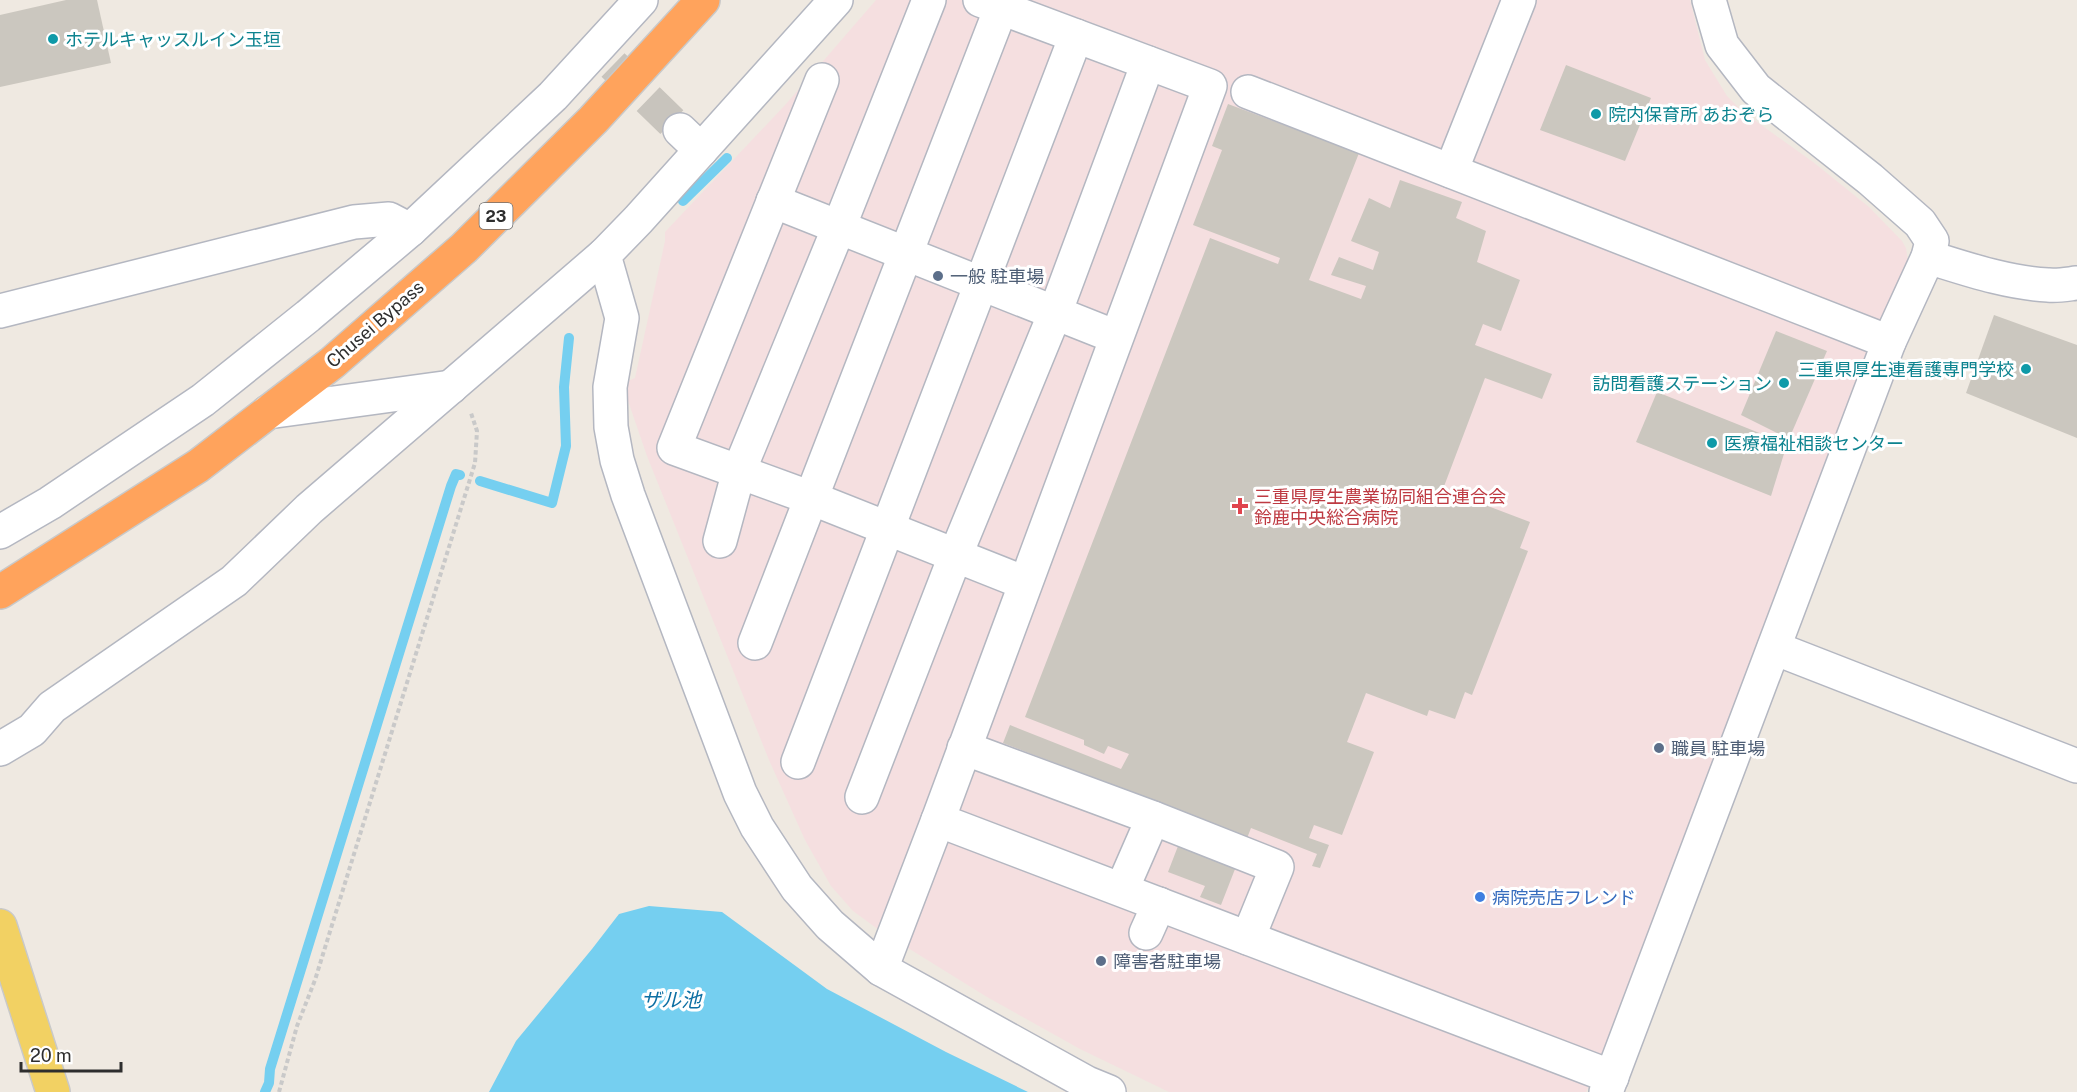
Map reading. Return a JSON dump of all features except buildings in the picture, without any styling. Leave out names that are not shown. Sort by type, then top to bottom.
[{"type":"highway","name":"Chusei Bypass","points":[[0,592],[198,465],[332,363],[464,248],[593,120],[703,0]]},
{"type":"main road","points":[[0,926],[53,1092]]},
{"type":"street","points":[[0,532],[50,502],[203,400],[308,316],[410,230],[553,96],[605,57],[641,0]]},
{"type":"street","points":[[0,749],[32,730],[52,707],[234,581],[309,509],[604,255],[638,220],[690,140],[836,0]]},
{"type":"street","points":[[720,541],[739,471],[929,0]]},
{"type":"street","points":[[1451,171],[1518,0]]},
{"type":"street","points":[[938,820],[1248,938],[1609,1085],[1889,342],[1928,257],[1932,241],[1920,223],[1870,179],[1756,89],[1722,45],[1709,0]]},
{"type":"street","points":[[755,643],[906,252],[990,4],[1210,86],[938,820],[880,969]]},
{"type":"street","points":[[798,762],[1076,36]]},
{"type":"street","points":[[862,797],[956,554],[1055,312],[1148,63]]},
{"type":"street","points":[[822,80],[674,447],[956,554],[1025,583]]},
{"type":"street","points":[[1248,92],[1889,342]]},
{"type":"street","points":[[773,201],[1116,337]]},
{"type":"street","points":[[0,311],[354,222],[389,219],[410,230]]},
{"type":"street","points":[[604,255],[622,318],[610,387],[611,427],[617,460],[740,794],[767,843],[797,888],[830,925],[880,969],[1087,1083],[1109,1092]]},
{"type":"street","points":[[1928,257],[1974,272],[2006,279],[2048,285],[2077,283]]},
{"type":"street","points":[[268,412],[452,387]]},
{"type":"street","points":[[1774,648],[2077,766]]},
{"type":"street","points":[[972,726],[1153,818],[1277,867],[1248,938]]},
{"type":"street","points":[[1122,889],[1153,818]]},
{"type":"street","points":[[1146,933],[1159,903]]},
{"type":"path","points":[[279,1092],[297,1026],[318,969],[475,463],[477,431],[467,404],[452,387]]},
{"type":"shaded area","name":"三重県厚生農業協同組合連合会 鈴鹿中央総合病院","points":[[876,0],[1690,0],[1705,60],[1727,96],[1743,112],[1813,162],[1869,207],[1902,241],[1906,248],[1908,262],[1605,1049],[1586,1092],[1169,1092],[1080,1049],[987,997],[879,930],[853,911],[831,886],[805,840],[769,760],[647,456],[625,392],[626,382],[635,378],[665,241],[665,232],[786,104]]},
{"type":"water","name":"ザル池","points":[[649,906],[722,912],[827,989],[1028,1092],[489,1092],[516,1041],[619,914]]},
{"type":"waterway","points":[[683,201],[727,158]]},
{"type":"waterway","points":[[480,481],[552,503],[566,446],[564,387],[569,338]]},
{"type":"waterway","points":[[265,1092],[269,1083],[270,1069],[451,486],[456,474],[460,475]]},
{"type":"tunnel","points":[[613,65],[680,130]]},
{"type":"place","name":"ホテルキャッスルイン玉垣","points":[[53,39]]},
{"type":"place","name":"院内保育所 あおぞら","points":[[1596,114]]},
{"type":"place","name":"一般 駐車場","points":[[938,276]]},
{"type":"place","name":"三重県厚生連看護専門学校","points":[[2026,369]]},
{"type":"place","name":"訪問看護ステーション","points":[[1784,383]]},
{"type":"place","name":"医療福祉相談センター","points":[[1712,443]]},
{"type":"place","name":"三重県厚生農業協同組合連合会 鈴鹿中央総合病院","points":[[1240,506]]},
{"type":"place","name":"職員 駐車場","points":[[1659,748]]},
{"type":"place","name":"病院売店フレンド","points":[[1480,897]]},
{"type":"place","name":"障害者駐車場","points":[[1101,961]]}]
